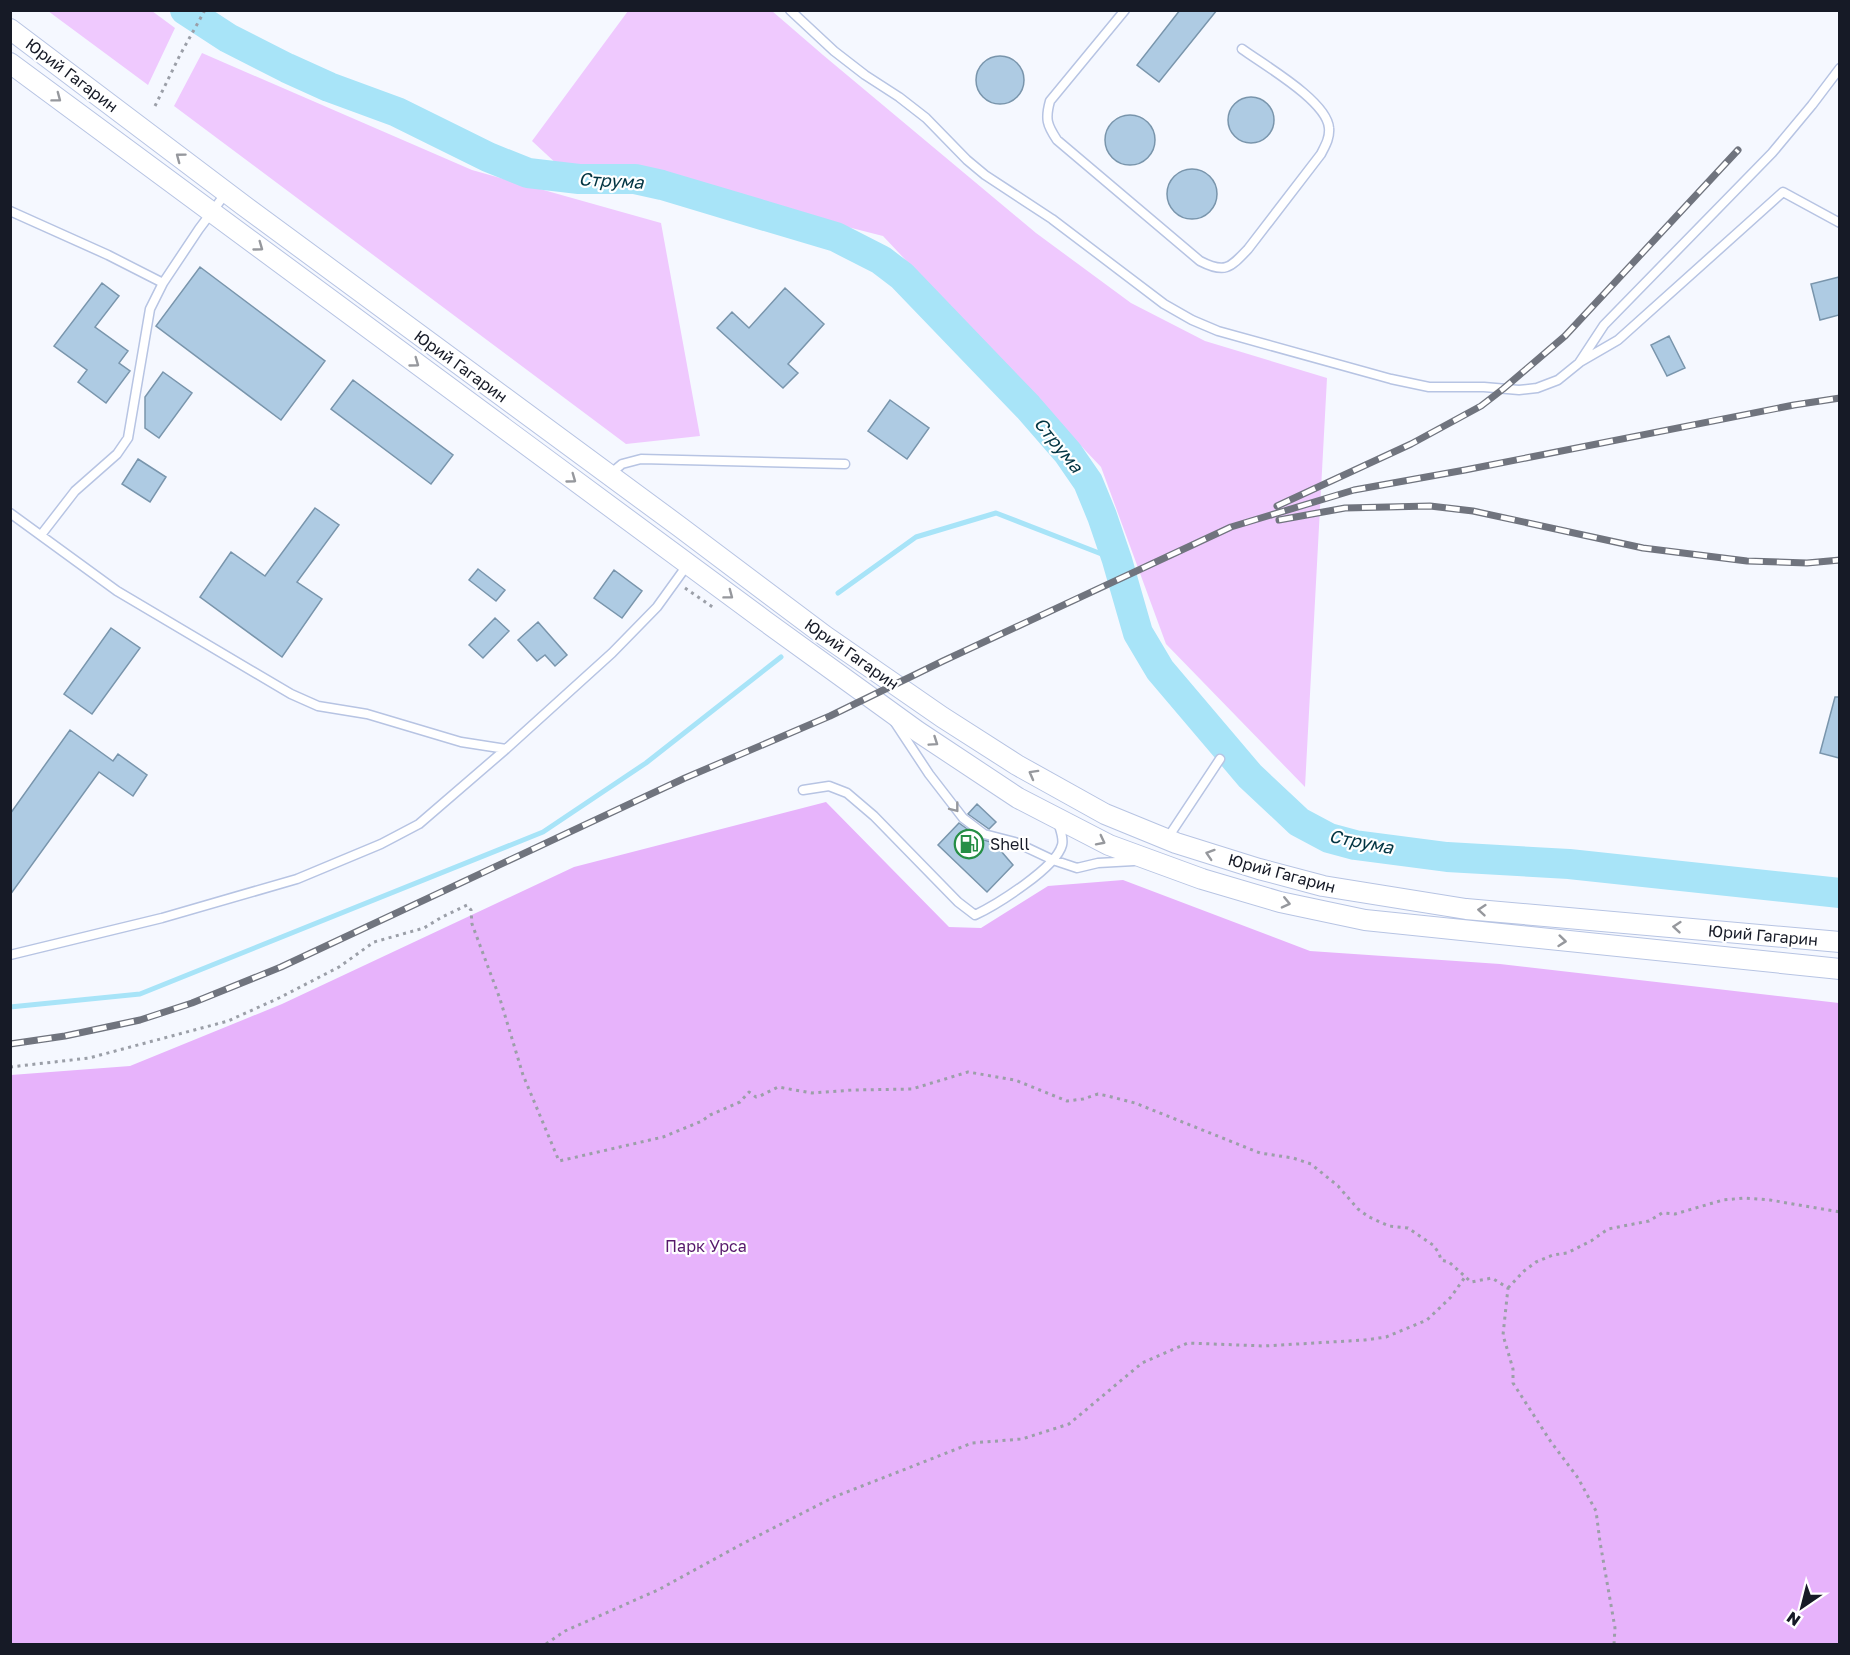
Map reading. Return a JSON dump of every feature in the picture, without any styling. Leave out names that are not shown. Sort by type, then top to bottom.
[{"type":"street","name":"Юрий Гагарин","points":[[10,29],[825,636],[942,717],[1017,765],[1105,814],[1167,839],[1259,869],[1323,886],[1383,897],[1466,909],[1839,942]]},
{"type":"street","name":"Юрий Гагарин","points":[[10,63],[917,731],[1018,798],[1110,845],[1202,879],[1280,902],[1365,920],[1839,969]]},
{"type":"lane","points":[[790,10],[834,51],[865,75],[899,96],[926,118],[985,175],[1052,219],[1164,304],[1218,331],[1429,387],[1484,387],[1519,390],[1537,388],[1558,380],[1579,363],[1618,340],[1783,192],[1839,223]]},
{"type":"lane","points":[[1125,10],[1050,101],[1047,114],[1048,127],[1057,140],[1200,261],[1214,268],[1226,267],[1237,261],[1248,249],[1321,154],[1328,141],[1329,128],[1324,113],[1315,101],[1242,49]]},
{"type":"lane","points":[[1579,363],[1604,325],[1772,153],[1839,68]]},
{"type":"lane","points":[[41,535],[75,491],[117,454],[128,438],[150,309],[163,283],[226,192]]},
{"type":"lane","points":[[10,211],[108,255],[163,283]]},
{"type":"lane","points":[[609,474],[622,464],[641,459],[845,464]]},
{"type":"lane","points":[[10,513],[117,591],[291,694],[318,706],[367,714],[461,742],[506,749]]},
{"type":"lane","points":[[10,955],[162,918],[297,879],[381,844],[419,825],[612,653],[657,607],[688,564]]},
{"type":"lane","points":[[886,708],[916,755],[963,818],[984,834],[1015,842],[1053,860],[1077,868],[1098,863],[1149,860]]},
{"type":"lane","points":[[1167,839],[1220,759]]},
{"type":"lane","points":[[802,790],[829,786],[847,793],[874,816],[958,902],[975,915],[995,906],[1053,860],[1062,845],[1057,818]]},
{"type":"path","points":[[155,106],[205,10]]},
{"type":"path","points":[[10,1067],[89,1058],[228,1021],[339,967],[374,942],[424,928],[467,905],[471,910],[472,924],[500,999],[523,1075],[559,1161],[663,1137],[740,1102],[749,1092],[756,1097],[778,1088],[812,1093],[912,1089],[968,1072],[1015,1080],[1068,1101],[1098,1094],[1135,1103],[1260,1153],[1293,1158],[1311,1164],[1338,1186],[1358,1209],[1389,1226],[1408,1228],[1433,1245],[1441,1260],[1449,1262],[1471,1282],[1492,1278],[1508,1288]]},
{"type":"path","points":[[1614,1644],[1616,1628],[1596,1511],[1578,1478],[1551,1442],[1513,1383],[1513,1369],[1503,1335],[1508,1288],[1536,1262],[1553,1255],[1567,1253],[1608,1229],[1649,1221],[1662,1213],[1674,1214],[1723,1200],[1744,1198],[1770,1200],[1839,1212]]},
{"type":"path","points":[[546,1644],[565,1631],[658,1590],[834,1497],[972,1443],[1022,1439],[1069,1424],[1142,1363],[1188,1343],[1264,1346],[1386,1337],[1427,1320],[1451,1297],[1466,1276]]},
{"type":"shaded area","points":[[48,11],[152,11],[175,28],[148,85]]},
{"type":"shaded area","points":[[628,11],[772,11],[1036,233],[1131,303],[1205,341],[1327,378],[1305,787],[1166,644],[1101,467],[883,236],[620,169],[559,166],[532,141]]},
{"type":"shaded area","points":[[202,53],[472,170],[661,223],[700,436],[626,444],[174,106]]},
{"type":"green space","name":"Парк Урса","points":[[826,802],[949,927],[981,928],[1048,886],[1123,880],[1310,951],[1500,964],[1839,1003],[1839,1644],[11,1644],[11,1075],[130,1066],[282,1004],[574,867]]},
{"type":"building","points":[[1180,10],[1217,10],[1159,82],[1137,65]]},
{"type":"building","points":[[995,56],[1005,56],[1017,63],[1024,75],[1024,85],[1017,97],[1005,104],[995,104],[980,93],[976,85],[976,75],[987,60]]},
{"type":"building","points":[[1256,97],[1268,103],[1273,111],[1273,129],[1268,137],[1260,142],[1246,143],[1238,140],[1231,133],[1228,115],[1231,107],[1238,100]]},
{"type":"building","points":[[1130,115],[1139,117],[1150,126],[1155,140],[1153,149],[1144,160],[1130,165],[1121,163],[1110,154],[1105,140],[1107,131],[1116,120]]},
{"type":"building","points":[[1192,169],[1201,171],[1212,180],[1217,194],[1215,203],[1206,214],[1192,219],[1183,217],[1172,208],[1167,194],[1169,185],[1178,174]]},
{"type":"building","points":[[200,267],[325,361],[281,420],[156,326]]},
{"type":"building","points":[[1839,277],[1839,315],[1820,320],[1811,284]]},
{"type":"building","points":[[102,283],[119,296],[95,327],[128,351],[119,363],[130,371],[106,403],[78,382],[87,370],[54,346]]},
{"type":"building","points":[[785,288],[824,324],[788,364],[798,373],[783,388],[717,328],[732,312],[749,328]]},
{"type":"building","points":[[1669,336],[1685,368],[1667,376],[1651,345]]},
{"type":"building","points":[[163,372],[192,393],[159,438],[145,428],[145,397]]},
{"type":"building","points":[[353,380],[453,455],[431,484],[331,409]]},
{"type":"building","points":[[890,400],[929,428],[907,459],[868,431]]},
{"type":"building","points":[[138,459],[166,477],[150,502],[122,484]]},
{"type":"building","points":[[315,508],[339,525],[297,582],[322,599],[282,657],[200,597],[231,552],[265,576]]},
{"type":"building","points":[[478,569],[505,590],[496,601],[469,580]]},
{"type":"building","points":[[614,570],[642,591],[622,618],[594,598]]},
{"type":"building","points":[[495,618],[509,631],[483,658],[469,645]]},
{"type":"building","points":[[538,622],[567,655],[555,666],[545,655],[537,661],[518,640]]},
{"type":"building","points":[[111,628],[140,648],[92,714],[64,694]]},
{"type":"building","points":[[1835,697],[1839,697],[1839,758],[1820,753]]},
{"type":"building","points":[[70,730],[113,761],[118,754],[147,775],[133,796],[99,772],[10,895],[10,814]]},
{"type":"building","points":[[977,804],[996,822],[989,829],[968,814]]},
{"type":"building","points":[[959,823],[981,839],[994,843],[1013,865],[987,892],[938,845]]},
{"type":"waterway","name":"Струма","points":[[185,10],[228,38],[287,68],[329,87],[397,112],[488,157],[528,173],[579,179],[635,179],[662,185],[836,237],[881,260],[902,276],[1028,407],[1068,453],[1088,482],[1117,560],[1138,633],[1160,670],[1250,776],[1299,822],[1329,838],[1355,845],[1447,857],[1569,864],[1840,893]]},
{"type":"waterway","points":[[838,593],[916,537],[996,513],[1117,560]]},
{"type":"waterway","points":[[10,1007],[140,994],[543,832],[646,763],[781,657]]},
{"type":"railway","points":[[1277,506],[1411,444],[1481,406],[1565,336],[1738,150]]},
{"type":"railway","points":[[10,1044],[65,1036],[140,1020],[192,1003],[281,967],[685,778],[830,716],[1231,527],[1354,490],[1840,398]]},
{"type":"railway","points":[[1279,520],[1345,508],[1430,506],[1473,511],[1643,548],[1747,561],[1807,563],[1840,560]]},
{"type":"place","name":"Shell","points":[[969,844]]}]
